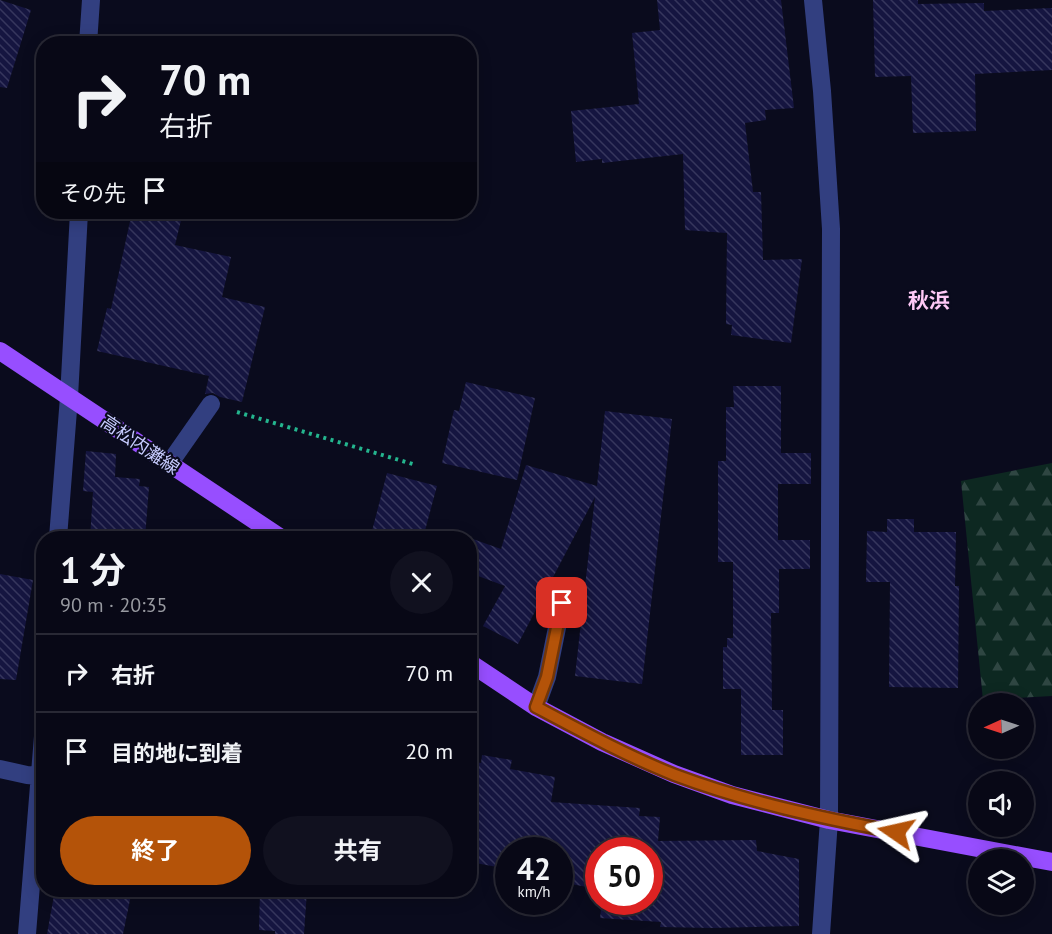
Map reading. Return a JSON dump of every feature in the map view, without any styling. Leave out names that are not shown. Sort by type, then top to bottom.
[{"type":"main road","name":"高松内灘線","points":[[0,351],[270,531]]},
{"type":"main road","points":[[477,668],[536,707],[602,742],[674,774],[732,795],[829,820],[1052,862]]},
{"type":"street","points":[[89,36],[91,0]]},
{"type":"street","points":[[813,0],[822,91],[831,229],[829,820],[821,934]]},
{"type":"street","points":[[59,531],[69,398],[79,219]]},
{"type":"street","points":[[169,464],[211,404]]},
{"type":"street","points":[[536,707],[547,677],[562,603]]},
{"type":"street","points":[[0,769],[36,776]]},
{"type":"street","points":[[27,934],[36,816]]},
{"type":"path","points":[[211,404],[416,465]]},
{"type":"green space","points":[[1052,463],[1052,696],[1034,697],[1034,693],[982,693],[961,481]]},
{"type":"building","points":[[0,0],[31,10],[7,88],[0,87]]},
{"type":"building","points":[[657,0],[781,0],[794,108],[765,110],[766,120],[745,123],[753,192],[761,192],[763,260],[802,259],[791,343],[731,335],[732,325],[726,324],[727,233],[685,230],[683,154],[602,163],[602,159],[576,162],[571,111],[639,104],[632,33],[660,30]]},
{"type":"building","points":[[873,0],[918,0],[918,4],[984,3],[984,11],[1052,8],[1052,70],[975,74],[976,131],[913,133],[911,76],[875,77]]},
{"type":"building","points":[[130,219],[181,219],[175,245],[231,257],[222,297],[265,307],[242,402],[213,393],[205,394],[209,376],[97,351],[107,308],[111,309]]},
{"type":"building","points":[[466,382],[535,398],[517,480],[442,463],[454,410],[459,411]]},
{"type":"building","points":[[733,386],[781,386],[781,453],[811,453],[811,484],[778,484],[778,540],[810,540],[810,569],[779,569],[779,613],[771,613],[772,710],[783,710],[783,755],[741,755],[741,689],[723,689],[723,647],[727,647],[727,638],[733,638],[733,562],[718,562],[718,461],[726,461],[726,407],[734,407]]},
{"type":"building","points":[[605,411],[672,419],[642,684],[575,676],[595,497],[518,644],[483,626],[505,586],[477,576],[477,540],[501,549],[526,465],[597,486]]},
{"type":"building","points":[[86,451],[116,454],[115,477],[140,479],[139,486],[149,487],[146,531],[90,531],[93,492],[83,491]]},
{"type":"building","points":[[387,473],[437,486],[425,531],[372,531]]},
{"type":"building","points":[[887,519],[914,519],[914,532],[956,532],[955,586],[959,586],[958,688],[889,687],[890,582],[866,582],[867,531],[887,532]]},
{"type":"building","points":[[0,574],[33,580],[16,680],[0,679]]},
{"type":"building","points":[[482,755],[512,760],[510,769],[555,777],[551,802],[640,808],[639,816],[660,817],[658,837],[585,837],[585,887],[573,884],[573,837],[495,837],[495,867],[477,863],[477,762],[481,763]]},
{"type":"building","points":[[756,840],[757,851],[799,859],[799,926],[660,927],[661,922],[600,918],[600,915],[663,915],[663,841]]},
{"type":"building","points":[[54,897],[131,897],[123,934],[47,934]]},
{"type":"building","points":[[260,897],[307,897],[304,934],[275,934],[275,931],[259,930]]},
{"type":"district","name":"秋浜","points":[[929,301]]},
{"type":"route","points":[[562,603],[547,677],[536,707],[602,742],[674,774],[732,795],[829,820],[896,832]]}]
